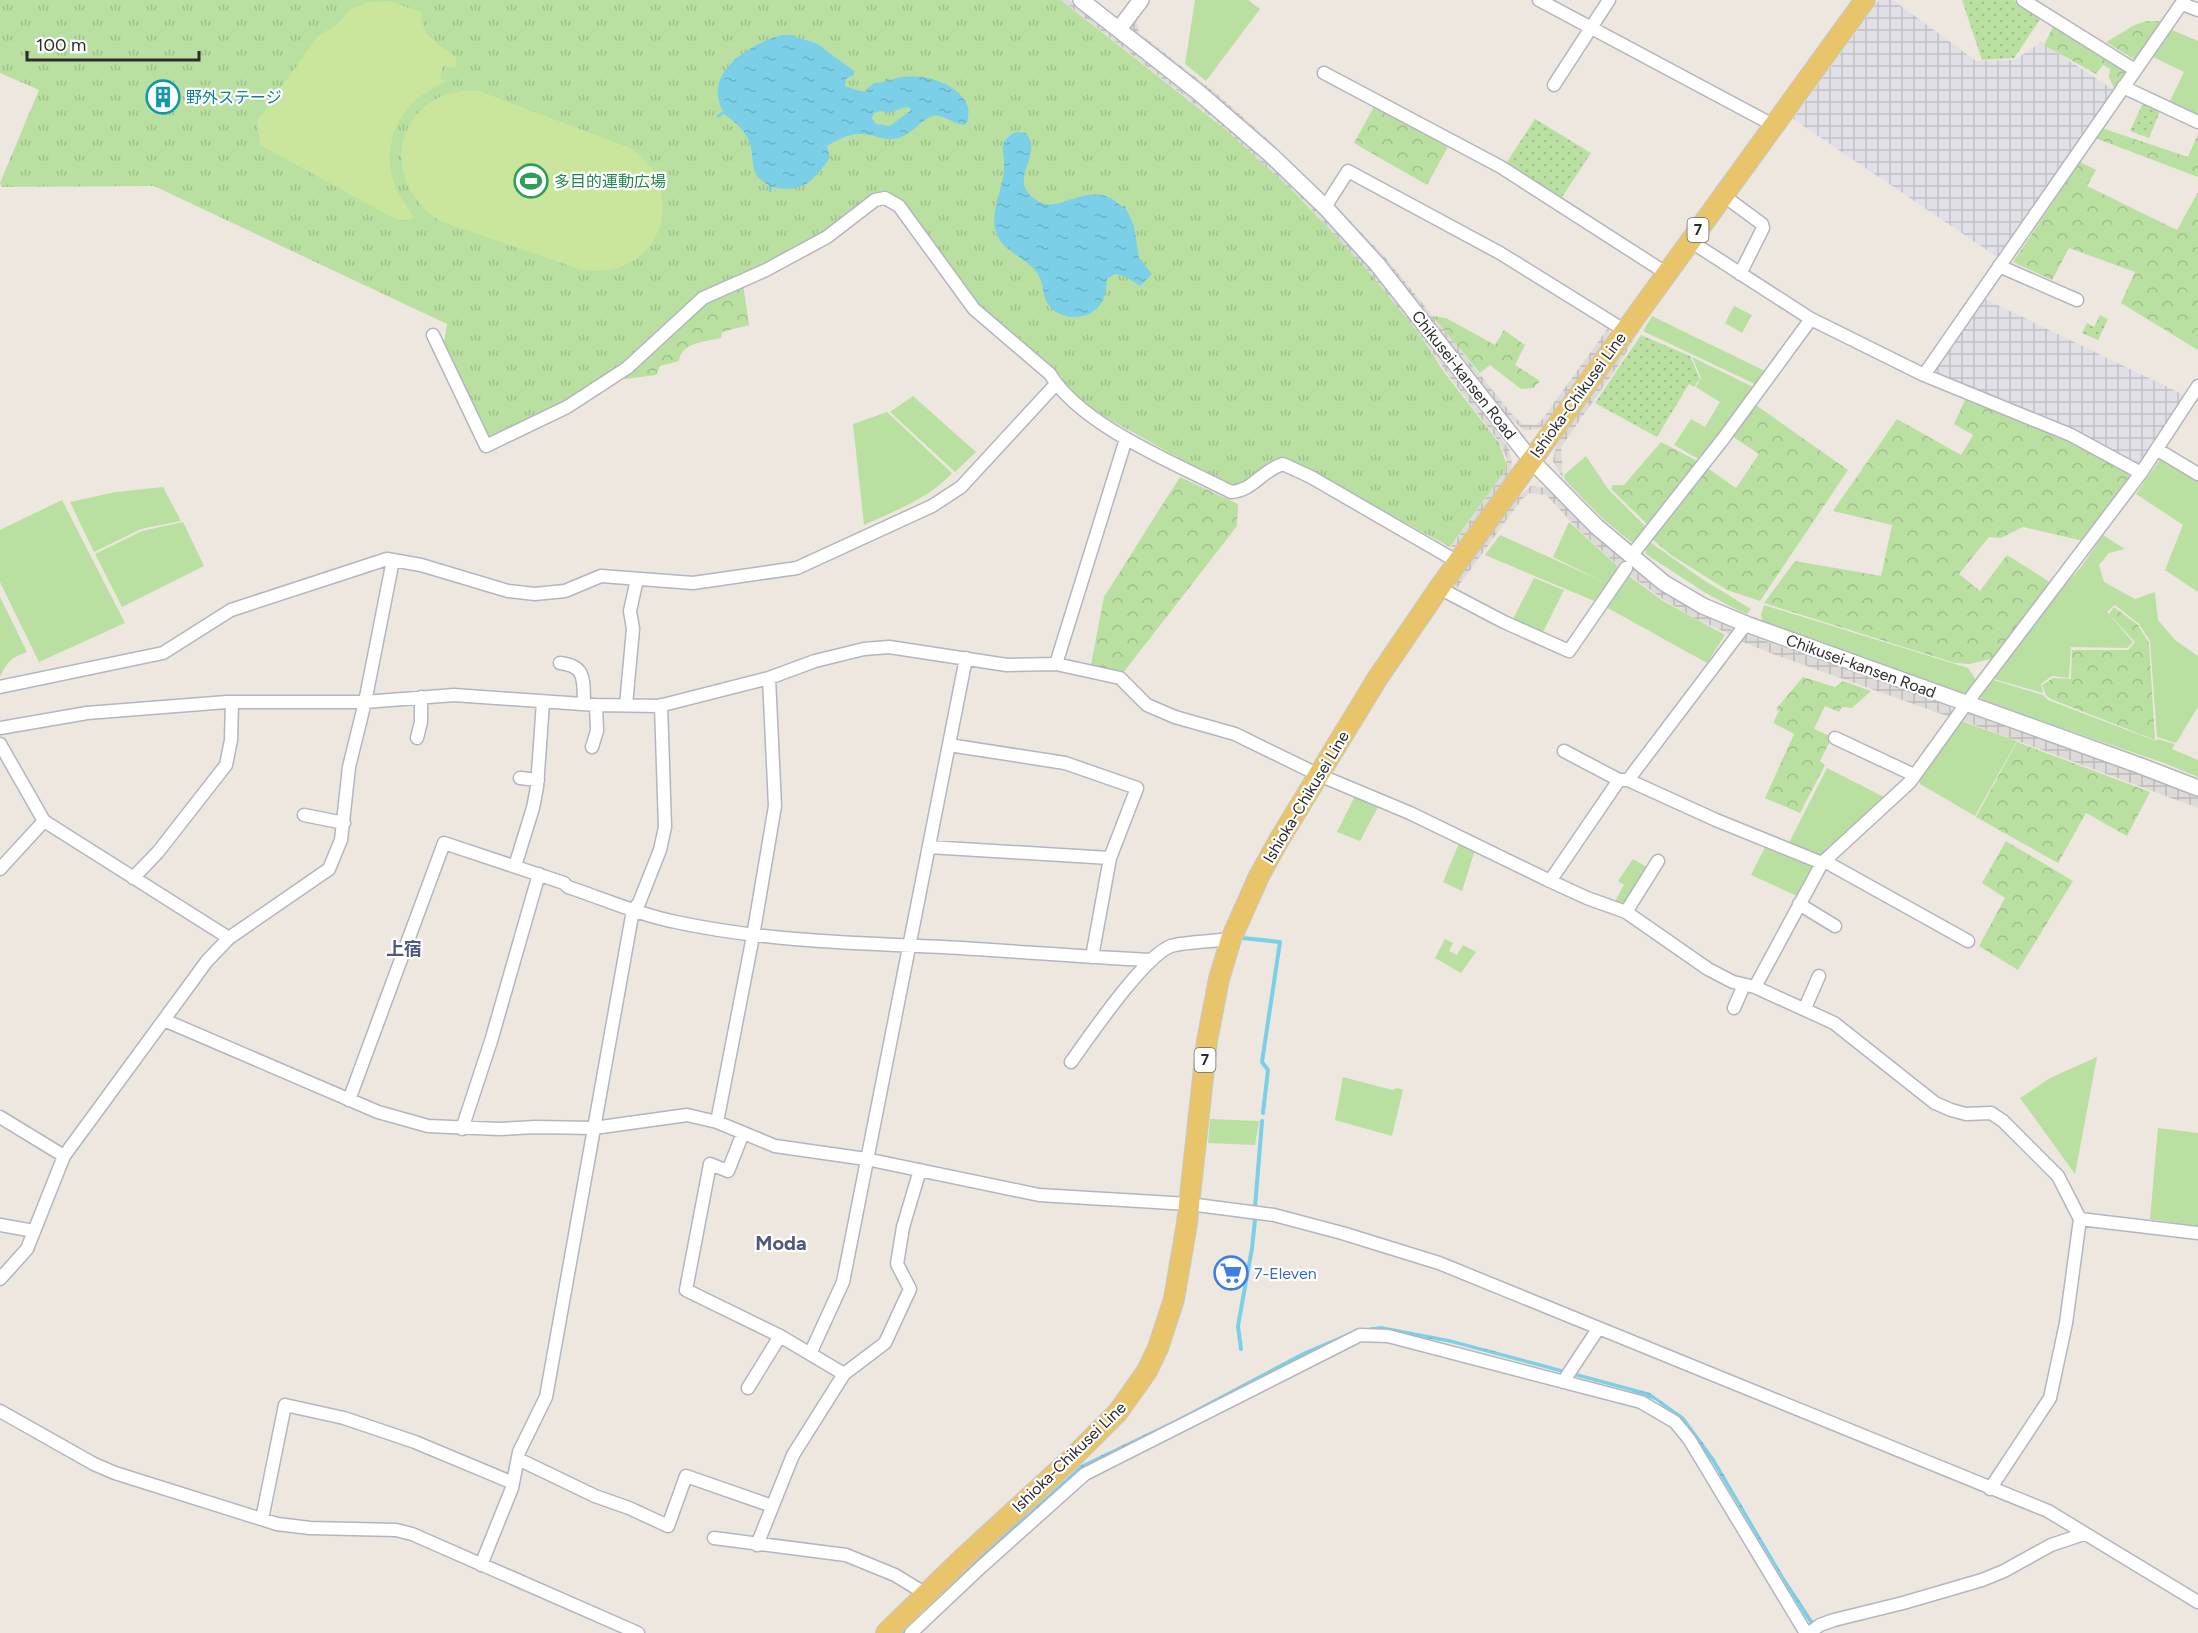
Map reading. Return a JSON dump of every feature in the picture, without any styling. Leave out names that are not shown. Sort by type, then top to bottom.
[{"type":"main road","name":"Ishioka-Chikusei Line","points":[[886,1633],[1074,1457],[1118,1412],[1138,1385],[1158,1348],[1174,1299],[1189,1204],[1208,1041],[1219,979],[1231,939],[1259,876],[1377,679],[1439,588],[1865,0]]},
{"type":"street","name":"Chikusei-kansen Road","points":[[1081,0],[1198,92],[1262,147],[1325,207],[1377,264],[1531,460],[1597,526],[1629,562],[1703,606],[1746,624],[2198,788]]},
{"type":"street","points":[[1119,29],[1141,0]]},
{"type":"street","points":[[1539,0],[1775,126]]},
{"type":"street","points":[[1554,85],[1609,0]]},
{"type":"street","points":[[2023,0],[2135,70]]},
{"type":"street","points":[[1924,375],[2183,2],[2198,10]]},
{"type":"street","points":[[1324,74],[1501,166],[1666,273]]},
{"type":"street","points":[[2123,87],[2198,122]]},
{"type":"street","points":[[1325,207],[1348,171],[1500,253],[1624,330]]},
{"type":"street","points":[[1724,196],[1762,224],[1763,228],[1740,274]]},
{"type":"street","points":[[433,335],[486,446],[567,407],[627,368],[703,297],[766,270],[827,237],[875,200],[885,198],[899,206],[974,309],[1050,374],[1056,384],[1086,412],[1126,439],[1231,492],[1253,485],[1271,468],[1283,464],[1311,477],[1458,562]]},
{"type":"street","points":[[1690,241],[1811,319],[1924,375],[2072,435],[2141,473]]},
{"type":"street","points":[[1999,266],[2077,300]]},
{"type":"street","points":[[1439,588],[1504,622],[1569,651],[1629,562],[1811,319]]},
{"type":"street","points":[[0,687],[163,653],[231,610],[387,559],[421,565],[508,591],[535,594],[565,591],[601,576],[693,584],[797,568],[871,536],[932,506],[962,487],[1056,384]]},
{"type":"street","points":[[1734,1008],[1750,986],[1824,862],[1914,775],[2158,450],[2198,387]]},
{"type":"street","points":[[1056,664],[1126,439]]},
{"type":"street","points":[[2158,450],[2198,474]]},
{"type":"street","points":[[0,1279],[27,1248],[64,1156],[207,961],[229,938],[329,869],[342,840],[349,767],[365,702],[393,560]]},
{"type":"street","points":[[626,705],[633,629],[630,611],[637,579]]},
{"type":"street","points":[[1550,881],[1624,780],[1746,624]]},
{"type":"street","points":[[0,728],[87,713],[232,702],[365,702],[454,694],[590,705],[661,705],[769,678],[815,662],[864,649],[889,647],[1007,665],[1056,664],[1120,678],[1147,705],[1175,717],[1235,735],[1319,775],[1410,813],[1587,898],[1626,912],[1708,969],[1733,982],[1750,986],[1805,1008],[1834,1023],[1935,1103],[1966,1114],[1991,1113],[2003,1121],[2058,1176],[2080,1219],[2066,1323],[2050,1398],[1990,1489]]},
{"type":"street","points":[[810,1354],[843,1282],[966,658]]},
{"type":"street","points":[[560,663],[571,664],[580,670],[597,731],[592,747]]},
{"type":"street","points":[[717,1122],[753,936],[775,806],[769,678]]},
{"type":"street","points":[[417,738],[421,722],[421,697]]},
{"type":"street","points":[[133,878],[158,852],[226,765],[231,740],[232,702]]},
{"type":"street","points":[[515,866],[533,808],[538,780],[543,702]]},
{"type":"street","points":[[481,1565],[513,1483],[519,1452],[546,1397],[633,910],[639,903],[660,850],[665,827],[661,705]]},
{"type":"street","points":[[1835,738],[1914,775]]},
{"type":"street","points":[[0,744],[44,821],[229,938]]},
{"type":"street","points":[[949,745],[1065,763],[1137,788],[1110,858],[1092,957]]},
{"type":"street","points":[[1564,751],[1716,820],[1824,862],[1968,941]]},
{"type":"street","points":[[520,778],[538,780]]},
{"type":"street","points":[[304,815],[344,823]]},
{"type":"street","points":[[0,869],[44,821]]},
{"type":"street","points":[[349,1100],[444,843],[539,874],[633,910],[674,922],[753,936],[1152,960]]},
{"type":"street","points":[[929,848],[1110,858]]},
{"type":"street","points":[[1626,912],[1658,861]]},
{"type":"street","points":[[462,1129],[491,1041],[539,874]]},
{"type":"street","points":[[1799,904],[1835,926]]},
{"type":"street","points":[[1071,1062],[1103,1017],[1152,960],[1171,946],[1231,939]]},
{"type":"street","points":[[1805,1008],[1819,976]]},
{"type":"street","points":[[164,1020],[378,1112],[428,1126],[462,1129],[594,1128],[687,1115],[717,1122],[775,1146],[866,1159],[1039,1195],[1189,1204],[1274,1215],[1353,1236],[1435,1262],[2048,1511],[2198,1602]]},
{"type":"street","points":[[0,1116],[64,1156]]},
{"type":"street","points":[[743,1133],[728,1171],[710,1164],[686,1290],[780,1336],[844,1374]]},
{"type":"street","points":[[757,1545],[793,1455],[844,1374],[885,1343],[910,1289],[897,1264],[903,1227],[920,1170]]},
{"type":"street","points":[[2080,1219],[2198,1233]]},
{"type":"street","points":[[0,1225],[34,1231]]},
{"type":"street","points":[[1563,1382],[1598,1329]]},
{"type":"street","points":[[911,1633],[1085,1474],[1360,1335],[1388,1336],[1641,1402],[1675,1422],[1689,1439],[1808,1633],[1834,1620],[1903,1604],[1982,1580],[2004,1571],[2051,1545],[2084,1534]]},
{"type":"street","points":[[748,1388],[780,1336]]},
{"type":"street","points":[[262,1519],[285,1405],[344,1418],[415,1442],[513,1483]]},
{"type":"street","points":[[0,1411],[86,1460],[115,1473],[277,1524],[310,1528],[396,1530],[428,1540],[638,1633]]},
{"type":"street","points":[[518,1459],[595,1496],[668,1526],[686,1476],[772,1506]]},
{"type":"street","points":[[714,1538],[846,1555],[895,1575],[926,1594]]},
{"type":"shaded area","points":[[1062,0],[1070,0],[1197,99],[1310,201],[1371,266],[1423,330],[1509,449],[1511,473],[1457,548],[1451,547],[1505,471],[1507,459],[1500,443],[1418,332],[1367,270],[1305,202],[1215,120]]},
{"type":"shaded area","points":[[1879,0],[1893,0],[1976,61],[2015,60],[2041,42],[2115,91],[2000,259],[1793,119]]},
{"type":"shaded area","points":[[1136,19],[1139,33],[1217,94],[1274,145],[1271,147],[1130,30]]},
{"type":"shaded area","points":[[1334,204],[1385,257],[1522,424],[1535,425],[1541,421],[1608,328],[1610,335],[1549,421],[1539,429],[1524,430],[1506,415],[1472,370]]},
{"type":"shaded area","points":[[1983,298],[2186,396],[2143,461],[2131,463],[1934,374],[1934,369]]},
{"type":"shaded area","points":[[1649,314],[1620,363],[1561,447],[1563,479],[1553,461],[1557,440]]},
{"type":"shaded area","points":[[1531,486],[1551,491],[1574,516],[1628,565],[1666,593],[1732,628],[1731,635],[1696,619],[1664,600],[1624,571],[1578,529],[1546,495],[1530,493],[1522,499],[1454,592],[1450,587],[1512,502]]},
{"type":"shaded area","points":[[1745,634],[1949,705],[1952,711],[1950,717],[1738,640]]},
{"type":"shaded area","points":[[1970,713],[2167,784],[2198,797],[2198,808],[1961,720]]},
{"type":"green space","points":[[0,0],[1061,0],[1225,129],[1290,188],[1321,220],[1370,273],[1418,332],[1444,372],[1499,443],[1506,463],[1505,471],[1450,547],[1289,460],[1273,460],[1245,485],[1231,487],[1089,408],[1062,384],[1062,377],[984,315],[944,257],[902,203],[887,193],[880,192],[819,237],[717,285],[623,366],[560,405],[487,440],[443,349],[447,324],[154,186],[2,187],[0,183],[39,90],[0,73]]},
{"type":"green space","points":[[1195,0],[1248,0],[1260,9],[1206,81],[1185,64]]},
{"type":"green space","points":[[1962,0],[2013,0],[2041,18],[2014,58],[1982,60]]},
{"type":"green space","points":[[389,1],[421,12],[427,34],[456,57],[456,68],[443,66],[440,79],[445,81],[414,102],[403,115],[393,136],[390,158],[393,181],[413,216],[409,220],[398,220],[388,215],[260,145],[257,121],[318,36],[338,24],[351,9],[368,2]]},
{"type":"green space","points":[[2146,21],[2161,21],[2137,61],[2106,42],[2130,28]]},
{"type":"green space","points":[[2054,25],[2127,70],[2114,88],[2109,77],[2110,69],[2103,65],[2096,74],[2044,45]]},
{"type":"green space","points":[[2170,29],[2198,41],[2198,117],[2169,103],[2184,72],[2153,57]]},
{"type":"green space","name":"多目的運動広場","points":[[462,91],[479,91],[633,149],[655,174],[662,198],[662,217],[657,234],[647,249],[634,260],[618,268],[599,271],[579,269],[440,221],[424,208],[412,193],[404,176],[401,158],[403,141],[410,124],[422,109],[440,97]]},
{"type":"green space","points":[[2143,103],[2161,109],[2149,138],[2130,131]]},
{"type":"green space","points":[[1375,105],[1449,145],[1427,185],[1354,143]]},
{"type":"green space","points":[[1535,119],[1591,153],[1560,200],[1505,165]]},
{"type":"green space","points":[[2102,128],[2188,157],[2198,134],[2198,177],[2095,138]]},
{"type":"green space","points":[[2080,162],[2096,170],[2087,186],[2177,230],[2198,192],[2198,350],[2121,303],[2135,272],[2069,248],[2052,280],[2013,262]]},
{"type":"green space","points":[[743,284],[749,325],[722,332],[721,338],[689,346],[684,350],[679,361],[660,366],[656,375],[625,379],[624,373],[705,299]]},
{"type":"green space","points":[[1734,306],[1752,315],[1742,333],[1725,323]]},
{"type":"green space","points":[[2100,315],[2108,319],[2098,340],[2082,333],[2087,323],[2094,327]]},
{"type":"green space","points":[[1432,316],[1446,318],[1495,345],[1504,330],[1525,345],[1515,365],[1540,381],[1533,388],[1521,389],[1490,365],[1480,373]]},
{"type":"green space","points":[[1652,316],[1767,372],[1757,385],[1643,331]]},
{"type":"green space","points":[[1641,335],[1690,356],[1700,379],[1694,387],[1689,384],[1657,437],[1595,403]]},
{"type":"green space","points":[[1692,357],[1755,388],[1700,460],[1674,445],[1691,419],[1705,427],[1720,402],[1696,387],[1701,378]]},
{"type":"green space","points":[[913,396],[976,452],[955,472],[890,412]]},
{"type":"green space","points":[[1966,398],[2071,440],[2128,472],[2131,477],[2083,541],[2023,527],[2001,538],[1989,537],[1959,574],[1980,591],[2007,555],[2051,585],[1994,658],[1970,664],[1955,663],[1764,603],[1795,561],[1881,576],[1892,525],[1833,511],[1897,419],[1961,455],[1973,435],[1954,424]]},
{"type":"green space","points":[[1753,403],[1848,470],[1760,601],[1727,590],[1671,555],[1651,538],[1706,467],[1736,488],[1759,454],[1730,435]]},
{"type":"green space","points":[[887,412],[952,473],[922,497],[864,525],[853,424]]},
{"type":"green space","points":[[1661,442],[1701,463],[1649,526],[1611,489],[1613,485],[1624,485]]},
{"type":"green space","points":[[1586,456],[1608,489],[1647,528],[1639,541],[1631,542],[1603,519],[1565,480],[1564,475]]},
{"type":"green space","points":[[2161,458],[2198,479],[2198,592],[2165,570],[2183,525],[2136,494]]},
{"type":"green space","points":[[1180,477],[1238,504],[1237,526],[1123,673],[1091,665],[1104,597]]},
{"type":"green space","points":[[163,487],[181,521],[141,529],[94,552],[70,502],[116,492]]},
{"type":"green space","points":[[62,500],[125,623],[39,662],[0,582],[0,530]]},
{"type":"green space","points":[[183,522],[204,566],[122,607],[95,554],[142,531]]},
{"type":"green space","points":[[1569,522],[1622,570],[1599,603],[1485,555],[1500,535],[1606,583],[1553,557]]},
{"type":"green space","points":[[2103,535],[2125,549],[2109,553],[2099,565],[2104,582],[2135,599],[2155,592],[2158,620],[2175,640],[2198,656],[2198,707],[2176,743],[2157,737],[2150,641],[2139,624],[2115,605],[2107,612],[2133,642],[2127,648],[2071,647],[2069,678],[2052,676],[2041,684],[2043,693],[1994,679],[2049,603],[2081,567]]},
{"type":"green space","points":[[1650,542],[1702,579],[1751,609],[1747,614],[1737,610],[1704,592],[1646,554],[1645,547]]},
{"type":"green space","points":[[1629,576],[1663,601],[1725,635],[1707,663],[1606,607]]},
{"type":"green space","points":[[1534,578],[1564,590],[1542,634],[1513,619]]},
{"type":"green space","points":[[0,597],[27,652],[10,661],[0,677]]},
{"type":"green space","points":[[1764,605],[1968,668],[1976,680],[1973,688],[1966,695],[1763,623],[1761,615]]},
{"type":"green space","points":[[2114,607],[2138,625],[2149,643],[2155,740],[2051,699],[2046,695],[2042,685],[2053,678],[2071,679],[2072,650],[2128,650],[2135,642],[2109,614]]},
{"type":"green space","points":[[1803,677],[1835,687],[1843,681],[1871,691],[1852,708],[1842,707],[1839,712],[1825,706],[1814,729],[1832,737],[1820,761],[1825,765],[1800,813],[1765,798],[1794,734],[1773,723],[1779,711],[1776,709]]},
{"type":"green space","points":[[1990,679],[2043,695],[2048,700],[2156,741],[2157,739],[2175,744],[2172,749],[2198,760],[2198,777],[2164,763],[1983,701],[1980,696]]},
{"type":"green space","points":[[1961,721],[2017,741],[1975,816],[1920,784],[1919,776]]},
{"type":"green space","points":[[2017,742],[2150,792],[2127,836],[2086,813],[2058,863],[1976,817]]},
{"type":"green space","points":[[1827,768],[1886,798],[1821,857],[1789,843]]},
{"type":"green space","points":[[1355,796],[1378,807],[1360,841],[1337,832]]},
{"type":"green space","points":[[2006,841],[2073,881],[2018,970],[1979,946],[2005,898],[1982,883]]},
{"type":"green space","points":[[1459,843],[1475,850],[1462,891],[1443,882]]},
{"type":"green space","points":[[1765,847],[1815,868],[1799,897],[1751,875]]},
{"type":"green space","points":[[1633,859],[1650,869],[1625,909],[1613,905],[1624,885],[1618,881]]},
{"type":"green space","points":[[1445,939],[1453,943],[1449,951],[1457,955],[1463,945],[1476,952],[1461,973],[1435,958]]},
{"type":"green space","points":[[2097,1057],[2075,1174],[2020,1098],[2050,1078]]},
{"type":"green space","points":[[1343,1077],[1392,1090],[1397,1088],[1403,1090],[1392,1136],[1335,1120]]},
{"type":"green space","points":[[1210,1119],[1259,1121],[1255,1145],[1208,1143]]},
{"type":"green space","points":[[2158,1128],[2198,1133],[2198,1226],[2150,1219]]},
{"type":"water","points":[[782,35],[794,35],[816,43],[854,71],[854,75],[846,79],[845,86],[864,92],[874,83],[885,82],[886,78],[889,81],[909,76],[933,79],[955,90],[963,98],[968,107],[968,121],[964,125],[941,116],[933,116],[899,138],[889,139],[861,134],[844,137],[827,146],[830,158],[812,180],[792,189],[772,187],[771,193],[769,185],[757,176],[751,146],[743,131],[724,114],[718,118],[716,116],[723,111],[718,97],[719,84],[724,72],[744,52]],"holes":[[[906,107],[910,108],[910,111],[890,126],[876,124],[872,118],[874,113],[881,111],[889,113]]]},
{"type":"water","points":[[1016,132],[1026,133],[1031,142],[1024,184],[1027,192],[1036,200],[1045,204],[1055,204],[1087,195],[1099,195],[1110,198],[1122,207],[1125,206],[1134,226],[1139,258],[1152,274],[1140,286],[1126,277],[1115,274],[1107,279],[1103,299],[1092,312],[1070,317],[1050,307],[1045,299],[1037,273],[1000,241],[995,227],[995,210],[1003,175],[1003,147],[1006,139]]},
{"type":"water","points":[[1381,1326],[1449,1339],[1650,1393],[1684,1417],[1714,1458],[1784,1577],[1821,1633],[1817,1633],[1804,1615],[1712,1462],[1681,1420],[1655,1400],[1630,1391],[1451,1343],[1390,1331],[1359,1332],[1318,1349],[1258,1379],[1233,1395],[1085,1466],[1025,1520],[1023,1518],[1081,1465],[1177,1419],[1303,1352],[1355,1330]]},
{"type":"waterway","points":[[1243,938],[1280,942],[1262,1062],[1268,1070],[1263,1113]]},
{"type":"waterway","points":[[1255,1207],[1262,1121]]},
{"type":"waterway","points":[[1241,1349],[1238,1326],[1255,1220]]},
{"type":"waterway","points":[[902,1633],[1026,1517]]},
{"type":"place","name":"野外ステージ","points":[[163,97]]},
{"type":"place","name":"多目的運動広場","points":[[531,181]]},
{"type":"place","name":"7-Eleven","points":[[1231,1273]]},
{"type":"district","name":"上宿","points":[[404,949]]},
{"type":"district","name":"Moda","points":[[781,1243]]}]
